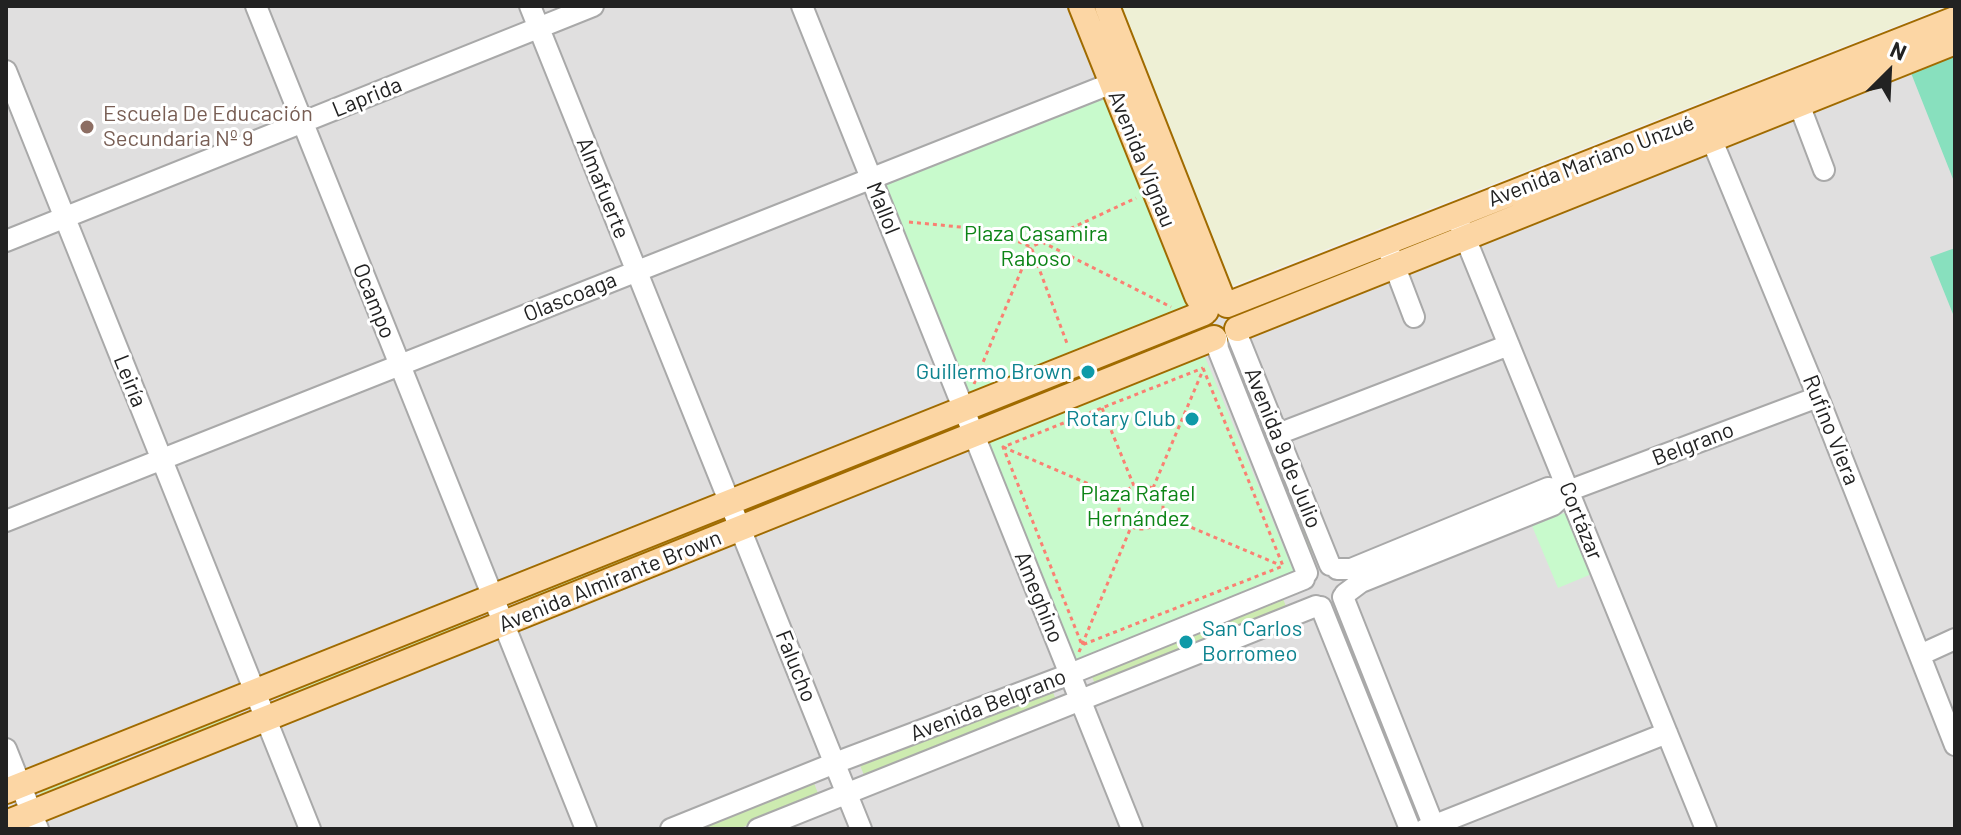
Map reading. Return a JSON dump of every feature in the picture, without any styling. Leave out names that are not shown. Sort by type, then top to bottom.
[{"type":"main road","name":"Avenida Vignau","points":[[1081,6],[1123,78],[1211,310]]},
{"type":"main road","name":"Avenida Vignau","points":[[1107,6],[1123,78],[1155,190],[1197,296],[1211,310]]},
{"type":"main road","name":"Avenida Mariano Unzué","points":[[1211,310],[1456,213],[1709,127],[1795,93],[1955,19]]},
{"type":"main road","name":"Avenida Mariano Unzué","points":[[1795,93],[1955,42]]},
{"type":"main road","name":"Avenida Mariano Unzué","points":[[1224,335],[1465,238],[1709,127]]},
{"type":"main road","points":[[1211,310],[1238,315],[1224,335],[1203,325],[1211,310]]},
{"type":"main road","name":"Avenida Almirante Brown","points":[[13,788],[1211,310]]},
{"type":"main road","name":"Avenida Almirante Brown","points":[[6,823],[35,821],[266,719],[1224,335]]},
{"type":"street","name":"Ocampo","points":[[256,6],[586,829]]},
{"type":"street","name":"Almafuerte","points":[[530,6],[730,503]]},
{"type":"street","name":"Laprida","points":[[6,241],[593,6]]},
{"type":"street","name":"Mallol","points":[[802,6],[964,410]]},
{"type":"street","name":"Leiría","points":[[6,71],[310,829]]},
{"type":"street","name":"Olascoaga","points":[[6,521],[1123,78]]},
{"type":"street","points":[[1795,93],[1824,170]]},
{"type":"street","name":"Rufino Viera","points":[[1709,127],[1955,745]]},
{"type":"street","name":"Cortázar","points":[[1456,213],[1706,829]]},
{"type":"street","points":[[1386,241],[1414,317]]},
{"type":"street","name":"Avenida 9 de Julio","points":[[1224,335],[1278,434],[1333,567]]},
{"type":"street","name":"Avenida 9 de Julio","points":[[1224,335],[1218,349],[1305,576]]},
{"type":"street","points":[[1278,434],[1509,345]]},
{"type":"street","name":"Belgrano","points":[[1568,491],[1818,397]]},
{"type":"street","name":"Ameghino","points":[[964,410],[1132,829]]},
{"type":"street","points":[[1450,538],[1361,582],[1332,606],[1319,606],[1307,599],[1304,592],[1305,576],[1317,566],[1351,569],[1553,505],[1568,491]]},
{"type":"street","name":"Falucho","points":[[730,503],[861,829]]},
{"type":"street","points":[[1333,567],[1344,577],[1344,596],[1431,828],[1667,733]]},
{"type":"street","name":"Avenida Belgrano","points":[[671,829],[1070,674],[1305,576]]},
{"type":"street","points":[[1319,606],[1410,829]]},
{"type":"street","name":"Avenida Belgrano","points":[[758,829],[1319,606]]},
{"type":"street","points":[[1920,655],[1955,639]]},
{"type":"street","points":[[6,749],[13,788],[35,821]]},
{"type":"path","points":[[964,410],[1031,247],[1155,190]]},
{"type":"path","points":[[888,220],[991,230],[1031,247],[1075,365]]},
{"type":"path","points":[[1042,242],[1211,310]]},
{"type":"path","points":[[1153,488],[1203,368],[1224,335]]},
{"type":"path","points":[[1003,447],[1203,368]]},
{"type":"path","points":[[1203,368],[1283,566]]},
{"type":"path","points":[[1102,408],[1134,486]]},
{"type":"path","points":[[1003,447],[1121,498]]},
{"type":"path","points":[[1003,447],[1082,645]]},
{"type":"path","points":[[1134,486],[1153,488],[1162,500],[1162,515],[1146,529],[1131,527],[1121,518],[1119,511],[1121,498],[1134,486]]},
{"type":"path","points":[[1162,515],[1305,576]]},
{"type":"path","points":[[1070,674],[1131,527]]},
{"type":"path","points":[[1082,645],[1283,566]]},
{"type":"shaded area","points":[[6,6],[1081,6],[1206,311],[1955,19],[1955,829],[6,829]]},
{"type":"green space","points":[[1121,6],[1947,6],[1232,286]]},
{"type":"green space","points":[[1955,55],[1955,184],[1911,73]]},
{"type":"green space","name":"Plaza Casamira Raboso","points":[[1103,97],[1189,309],[968,397],[883,184]]},
{"type":"green space","points":[[1955,248],[1955,319],[1930,257]]},
{"type":"green space","points":[[1179,329],[1184,342],[993,420],[987,407]]},
{"type":"green space","points":[[1238,350],[1316,550],[1306,554],[1228,354]]},
{"type":"green space","name":"Plaza Rafael Hernández","points":[[1203,352],[1295,575],[1075,669],[982,438]]},
{"type":"green space","points":[[950,422],[956,436],[764,514],[759,501]]},
{"type":"green space","points":[[1569,511],[1594,573],[1558,588],[1532,526]]},
{"type":"green space","points":[[711,515],[716,528],[525,606],[520,593]]},
{"type":"green space","points":[[1282,596],[1287,609],[1096,687],[1091,674]]},
{"type":"green space","points":[[475,611],[480,624],[401,656],[396,643]]},
{"type":"green space","points":[[1343,612],[1422,811],[1411,815],[1333,616]]},
{"type":"green space","points":[[356,659],[361,671],[282,703],[277,690]]},
{"type":"green space","points":[[1051,687],[1056,700],[865,778],[860,765]]},
{"type":"green space","points":[[236,709],[241,721],[162,753],[157,740]]},
{"type":"green space","points":[[117,756],[122,769],[43,800],[38,787]]},
{"type":"green space","points":[[814,783],[819,796],[738,829],[701,829]]},
{"type":"place","name":"Escuela De Educación Secundaria Nº 9","points":[[87,127]]},
{"type":"place","name":"Guillermo Brown","points":[[1088,372]]},
{"type":"place","name":"Rotary Club","points":[[1192,419]]},
{"type":"place","name":"San Carlos Borromeo","points":[[1186,642]]}]
